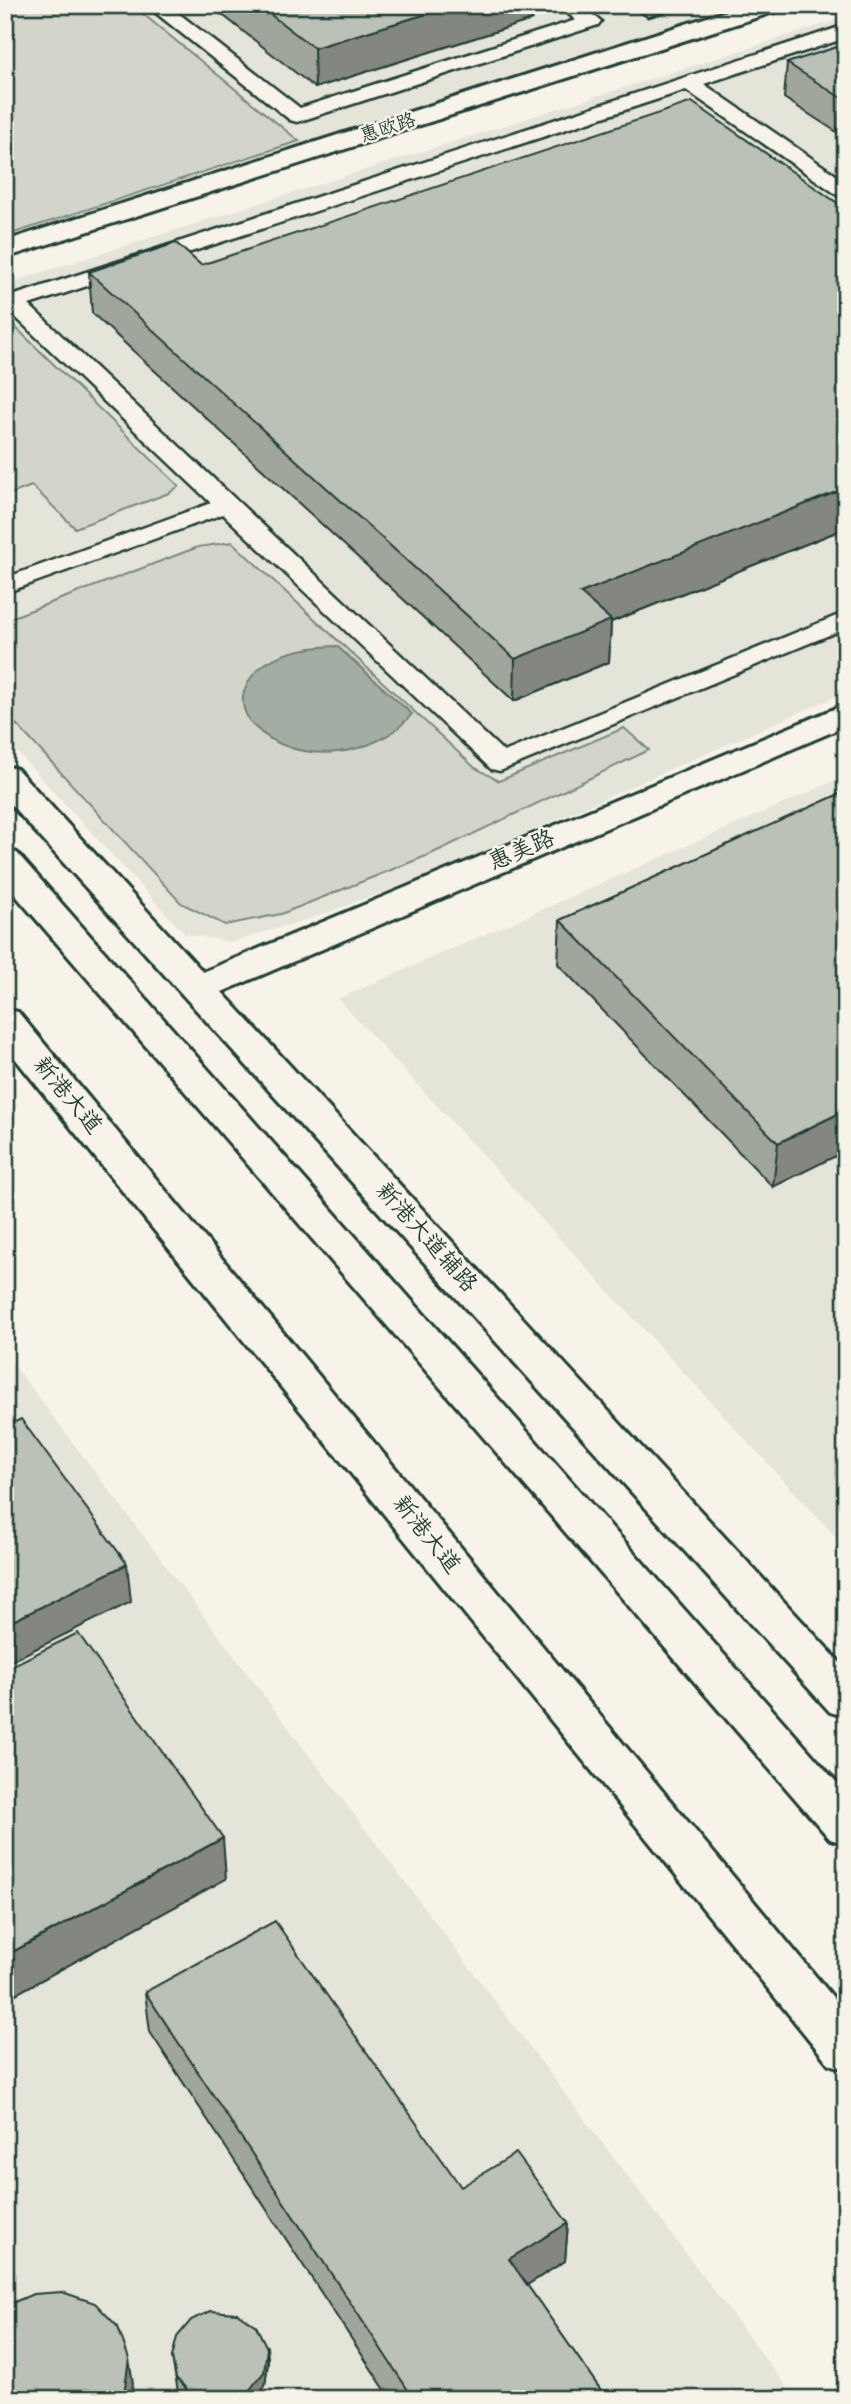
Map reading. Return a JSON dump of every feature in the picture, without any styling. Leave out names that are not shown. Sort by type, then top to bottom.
[{"type":"street","name":"惠欧路","points":[[5,250],[771,5]]},
{"type":"street","name":"惠美路","points":[[198,988],[846,714]]},
{"type":"street","name":"新港大道辅路","points":[[5,777],[846,1699]]},
{"type":"street","points":[[5,861],[137,1009],[846,1825]]},
{"type":"street","name":"新港大道","points":[[5,1021],[846,2049]]},
{"type":"lane","points":[[156,5],[297,116],[591,21],[567,5]]},
{"type":"lane","points":[[641,5],[648,10],[664,5]]},
{"type":"lane","points":[[846,31],[14,303],[500,763],[846,620]]},
{"type":"lane","points":[[688,82],[846,192]]},
{"type":"lane","points":[[5,586],[227,505]]},
{"type":"shaded area","points":[[5,5],[737,5],[5,243]]},
{"type":"shaded area","points":[[5,5],[132,5],[299,141],[5,236]]},
{"type":"shaded area","points":[[846,17],[846,692],[440,871],[313,918],[232,942],[185,934],[5,739],[5,284]]},
{"type":"shaded area","points":[[5,317],[179,486],[169,493],[75,528],[32,486],[5,496]]},
{"type":"shaded area","points":[[232,542],[474,767],[499,781],[624,728],[649,750],[431,854],[281,914],[225,925],[181,903],[5,712],[5,620],[198,547]]},
{"type":"shaded area","points":[[337,646],[412,714],[397,729],[357,748],[313,752],[291,748],[271,739],[254,726],[244,710],[243,697],[250,679],[259,669],[269,661],[295,651]]},
{"type":"shaded area","points":[[846,776],[846,1548],[338,999]]},
{"type":"shaded area","points":[[5,1353],[796,2399],[5,2399]]},
{"type":"building","points":[[258,5],[456,5],[314,48]]},
{"type":"building","points":[[846,44],[846,101],[787,63]]},
{"type":"building","points":[[692,102],[846,209],[846,488],[580,593],[611,620],[515,659],[89,272],[176,243],[201,265]]},
{"type":"building","points":[[846,791],[846,1110],[778,1143],[560,920]]},
{"type":"building","points":[[21,1419],[127,1564],[5,1625],[5,1427]]},
{"type":"building","points":[[78,1633],[223,1838],[5,1956],[5,1669]]},
{"type":"building","points":[[275,1921],[461,2187],[516,2153],[568,2223],[509,2259],[607,2399],[414,2399],[145,1992]]},
{"type":"building","points":[[62,2292],[95,2303],[118,2327],[129,2359],[121,2399],[5,2399],[5,2306],[33,2294]]},
{"type":"building","points":[[211,2311],[237,2313],[256,2326],[267,2348],[264,2372],[248,2392],[232,2399],[194,2397],[176,2378],[172,2357],[177,2337],[191,2320]]}]
